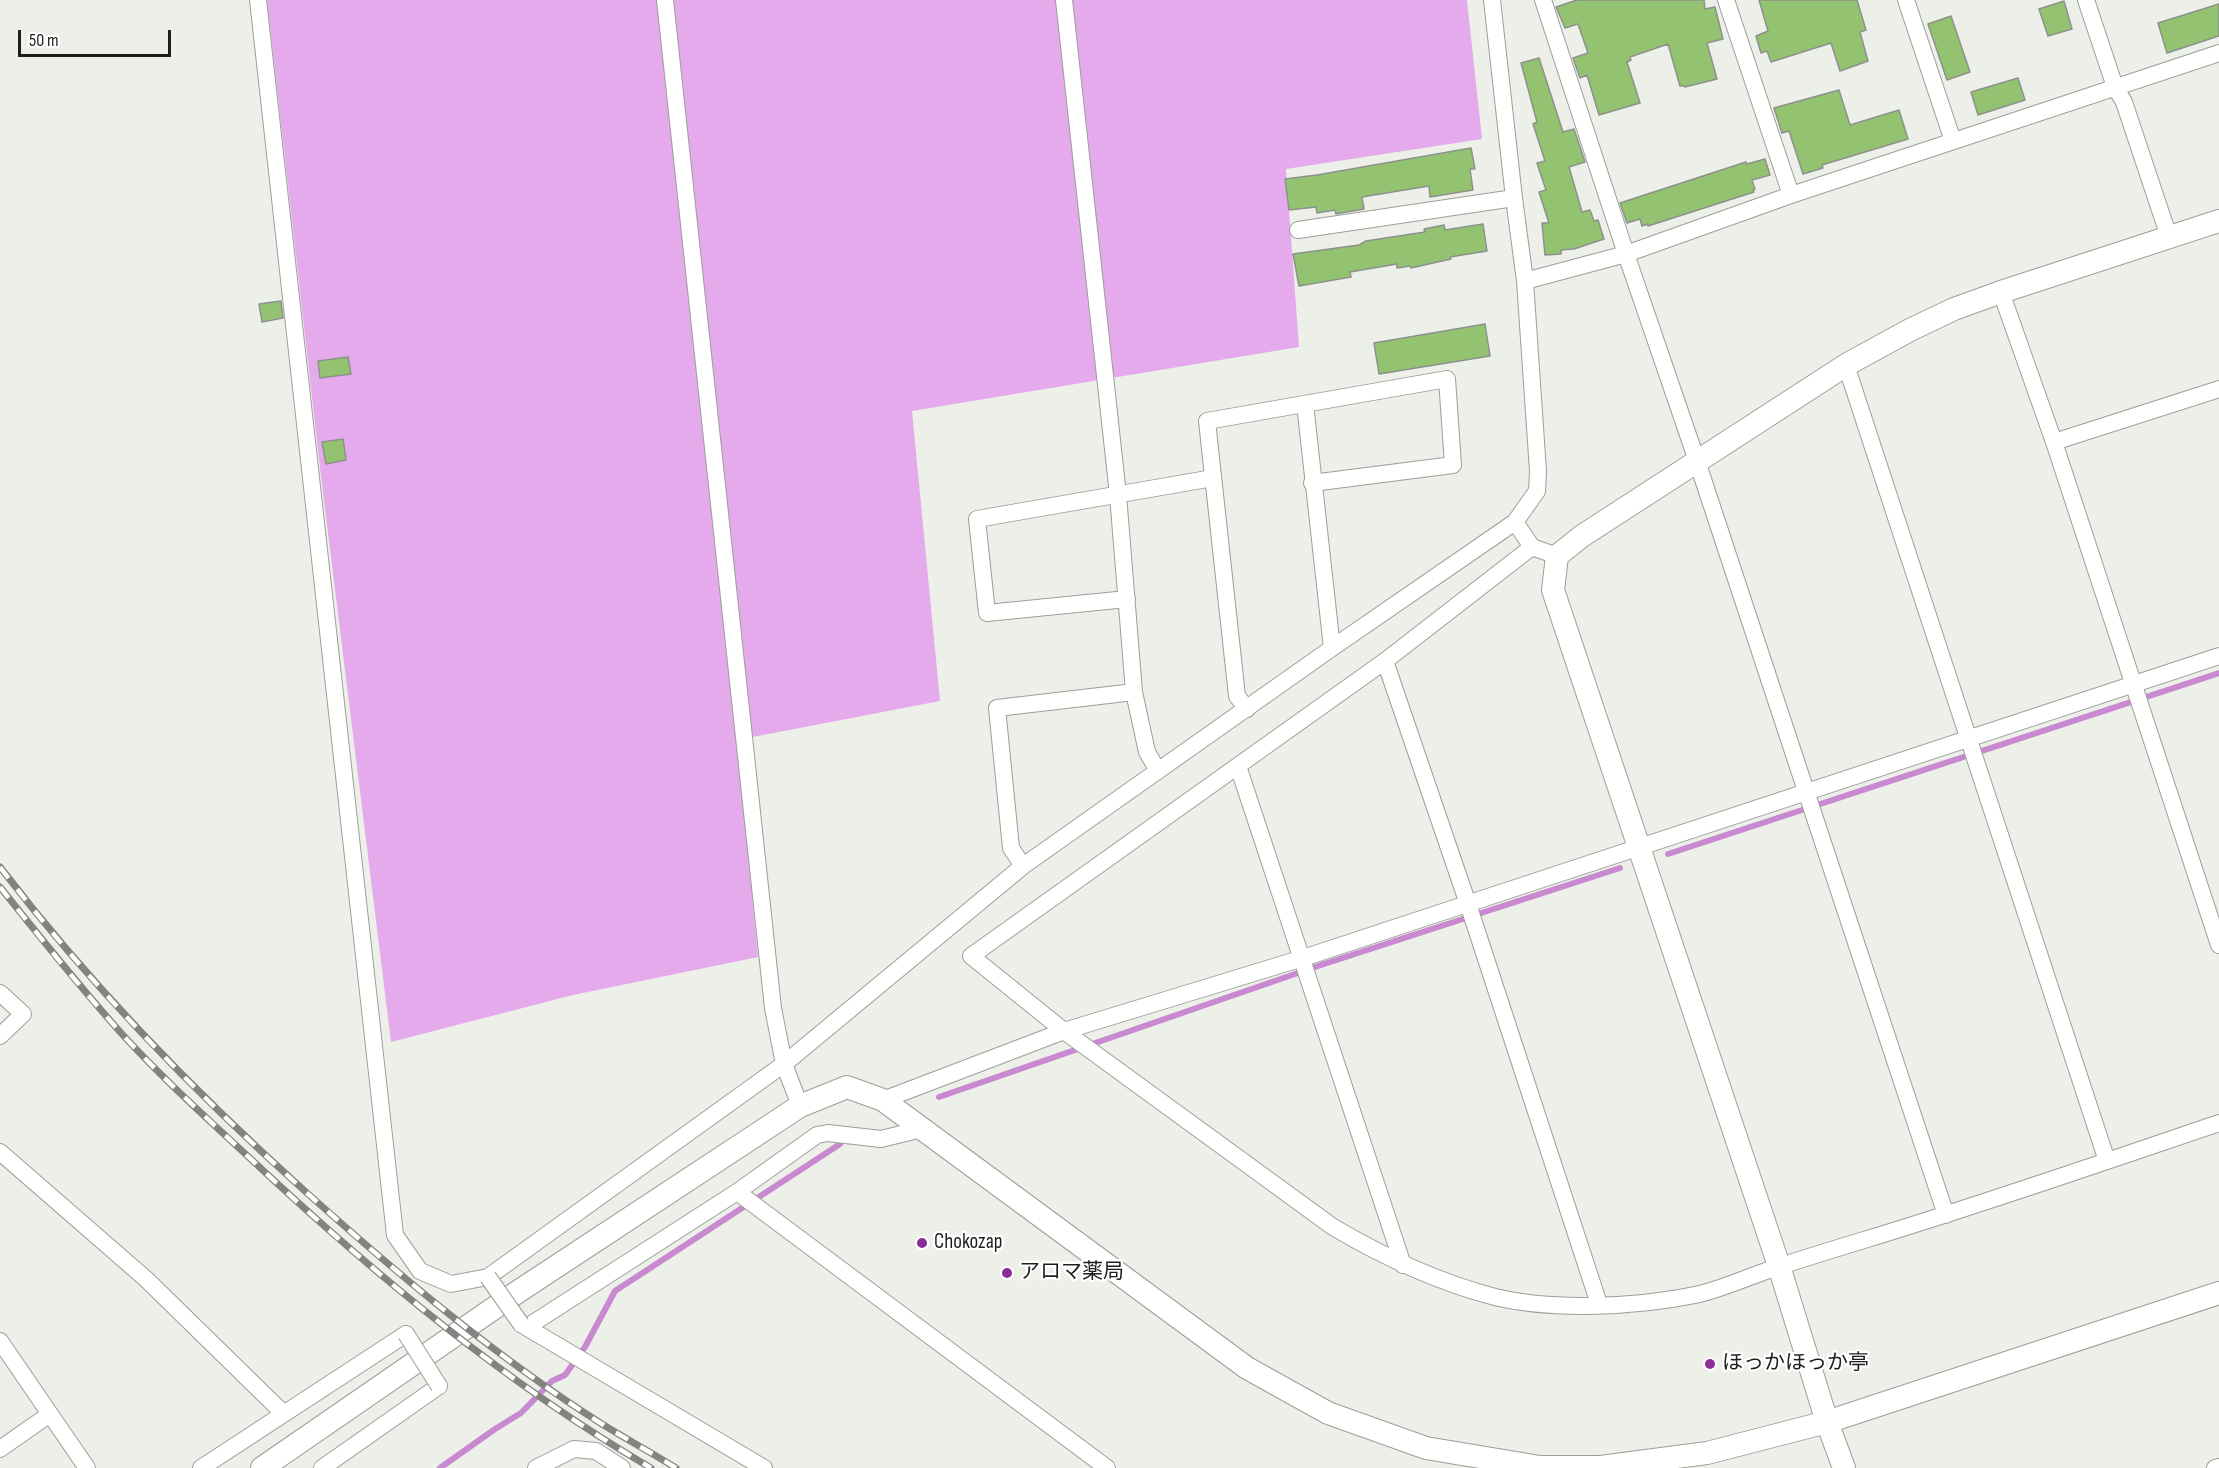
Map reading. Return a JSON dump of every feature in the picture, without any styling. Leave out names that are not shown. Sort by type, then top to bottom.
[{"type":"street","points":[[258,0],[395,1235],[420,1270],[451,1284],[488,1277],[784,1064],[1023,866],[1515,522],[1537,491],[1538,471],[1525,281],[1492,0]]},
{"type":"street","points":[[665,0],[773,1008],[784,1064],[800,1106]]},
{"type":"street","points":[[1064,0],[1118,495],[1134,692],[1147,752],[1158,771]]},
{"type":"street","points":[[1543,0],[1946,1215]]},
{"type":"street","points":[[1726,0],[1791,195]]},
{"type":"street","points":[[1906,0],[1953,141]]},
{"type":"street","points":[[2086,0],[2115,87],[2124,102],[2169,237]]},
{"type":"street","points":[[1525,281],[1626,254],[1791,195],[2219,53]]},
{"type":"street","points":[[1298,230],[1514,198]]},
{"type":"street","points":[[1844,1468],[1827,1422],[1779,1266],[1552,590],[1557,556],[1582,536],[1846,365],[1954,309],[2219,221]]},
{"type":"street","points":[[2001,292],[2054,442],[2219,945]]},
{"type":"street","points":[[1846,365],[2107,1161]]},
{"type":"street","points":[[1247,709],[1237,696],[1207,422],[1447,379],[1453,465],[1312,483]]},
{"type":"street","points":[[2054,442],[2218,391]]},
{"type":"street","points":[[1305,404],[1332,648]]},
{"type":"street","points":[[1127,599],[987,613],[977,519],[1213,478]]},
{"type":"street","points":[[1515,522],[1532,548],[1557,556]]},
{"type":"street","points":[[1532,548],[1385,661],[971,956],[1095,1053],[1333,1227],[1372,1251],[1403,1265],[1453,1284],[1497,1297],[1554,1304],[1618,1305],[1697,1294],[1779,1266],[1946,1215],[2219,1123]]},
{"type":"street","points":[[883,1100],[1071,1035],[1305,966],[1470,913],[1638,848],[1806,795],[1972,748],[2219,656]]},
{"type":"street","points":[[1385,661],[1599,1304]]},
{"type":"street","points":[[1023,866],[1011,848],[997,708],[1134,692]]},
{"type":"street","points":[[1238,766],[1403,1265]]},
{"type":"street","points":[[0,993],[23,1014],[0,1036]]},
{"type":"street","points":[[262,1468],[516,1293],[800,1106],[847,1088],[883,1100],[1247,1368],[1328,1413],[1426,1448],[1540,1467],[1601,1467],[1707,1453],[1827,1422],[2219,1293]]},
{"type":"street","points":[[524,1325],[742,1195],[817,1135],[828,1133],[881,1139],[922,1129]]},
{"type":"street","points":[[0,1152],[146,1279],[283,1413]]},
{"type":"street","points":[[742,1195],[1107,1468]]},
{"type":"street","points":[[488,1277],[524,1325],[764,1468]]},
{"type":"street","points":[[201,1468],[406,1334],[440,1386],[341,1462],[322,1468]]},
{"type":"street","points":[[0,1341],[87,1468]]},
{"type":"street","points":[[0,1449],[50,1414]]},
{"type":"street","points":[[536,1468],[574,1449],[596,1451],[622,1468]]},
{"type":"street","points":[[2215,1468],[2219,1467]]},
{"type":"shaded area","points":[[267,0],[1467,0],[1482,139],[1286,169],[1299,347],[912,411],[940,701],[737,740],[758,957],[573,995],[391,1042],[320,468]]},
{"type":"building","points":[[1577,0],[1704,0],[1705,9],[1715,7],[1723,39],[1707,43],[1717,79],[1685,87],[1680,86],[1668,44],[1630,57],[1631,60],[1627,62],[1640,103],[1599,115],[1587,75],[1580,78],[1573,58],[1588,53],[1578,24],[1565,28],[1556,7]]},
{"type":"building","points":[[1759,0],[1857,0],[1866,30],[1860,32],[1868,61],[1840,71],[1831,43],[1771,62],[1767,51],[1761,53],[1756,36],[1768,31]]},
{"type":"building","points":[[2064,1],[2072,29],[2048,36],[2039,9]]},
{"type":"building","points":[[2219,4],[2219,36],[2167,53],[2158,23]]},
{"type":"building","points":[[1951,16],[1970,72],[1947,80],[1928,24]]},
{"type":"building","points":[[1539,58],[1563,132],[1574,129],[1585,162],[1569,167],[1582,212],[1590,210],[1594,221],[1598,220],[1604,239],[1574,249],[1561,250],[1561,254],[1545,255],[1542,223],[1549,223],[1539,192],[1546,190],[1537,163],[1545,161],[1533,124],[1537,122],[1521,63]]},
{"type":"building","points":[[2018,78],[2025,100],[1978,115],[1971,92]]},
{"type":"building","points":[[1839,90],[1850,125],[1899,110],[1908,139],[1822,165],[1823,168],[1803,174],[1789,131],[1782,133],[1774,108]]},
{"type":"building","points":[[1471,148],[1475,169],[1470,169],[1473,190],[1430,197],[1429,186],[1362,197],[1364,209],[1336,214],[1335,210],[1317,213],[1316,207],[1289,210],[1285,179]]},
{"type":"building","points":[[1765,159],[1770,175],[1752,180],[1754,192],[1648,226],[1648,224],[1642,226],[1640,219],[1627,223],[1620,203],[1746,162],[1747,164]]},
{"type":"building","points":[[1483,224],[1487,251],[1450,257],[1451,259],[1411,268],[1410,266],[1397,268],[1397,264],[1350,272],[1351,277],[1299,286],[1293,254],[1359,245],[1366,241],[1425,232],[1424,229],[1444,225],[1445,230]]},
{"type":"building","points":[[281,301],[283,318],[262,322],[259,304]]},
{"type":"building","points":[[1485,324],[1490,356],[1379,374],[1374,343]]},
{"type":"building","points":[[348,357],[351,374],[320,378],[318,361]]},
{"type":"building","points":[[343,439],[346,460],[326,464],[322,442]]},
{"type":"waterway","points":[[1668,854],[2219,673]]},
{"type":"waterway","points":[[939,1097],[1321,965],[1620,868]]},
{"type":"waterway","points":[[440,1468],[521,1413],[552,1381],[565,1375],[585,1347],[615,1291],[840,1144]]},
{"type":"railway","points":[[0,867],[71,954],[146,1037],[225,1117],[307,1193],[413,1285],[524,1371],[602,1424],[676,1468]]},
{"type":"railway","points":[[0,887],[105,1015],[137,1050],[300,1205],[395,1287],[494,1364],[597,1435],[651,1468]]},
{"type":"place","name":"Chokozap","points":[[922,1243]]},
{"type":"place","name":"アロマ薬局","points":[[1007,1273]]},
{"type":"place","name":"ほっかほっか亭","points":[[1710,1364]]}]
